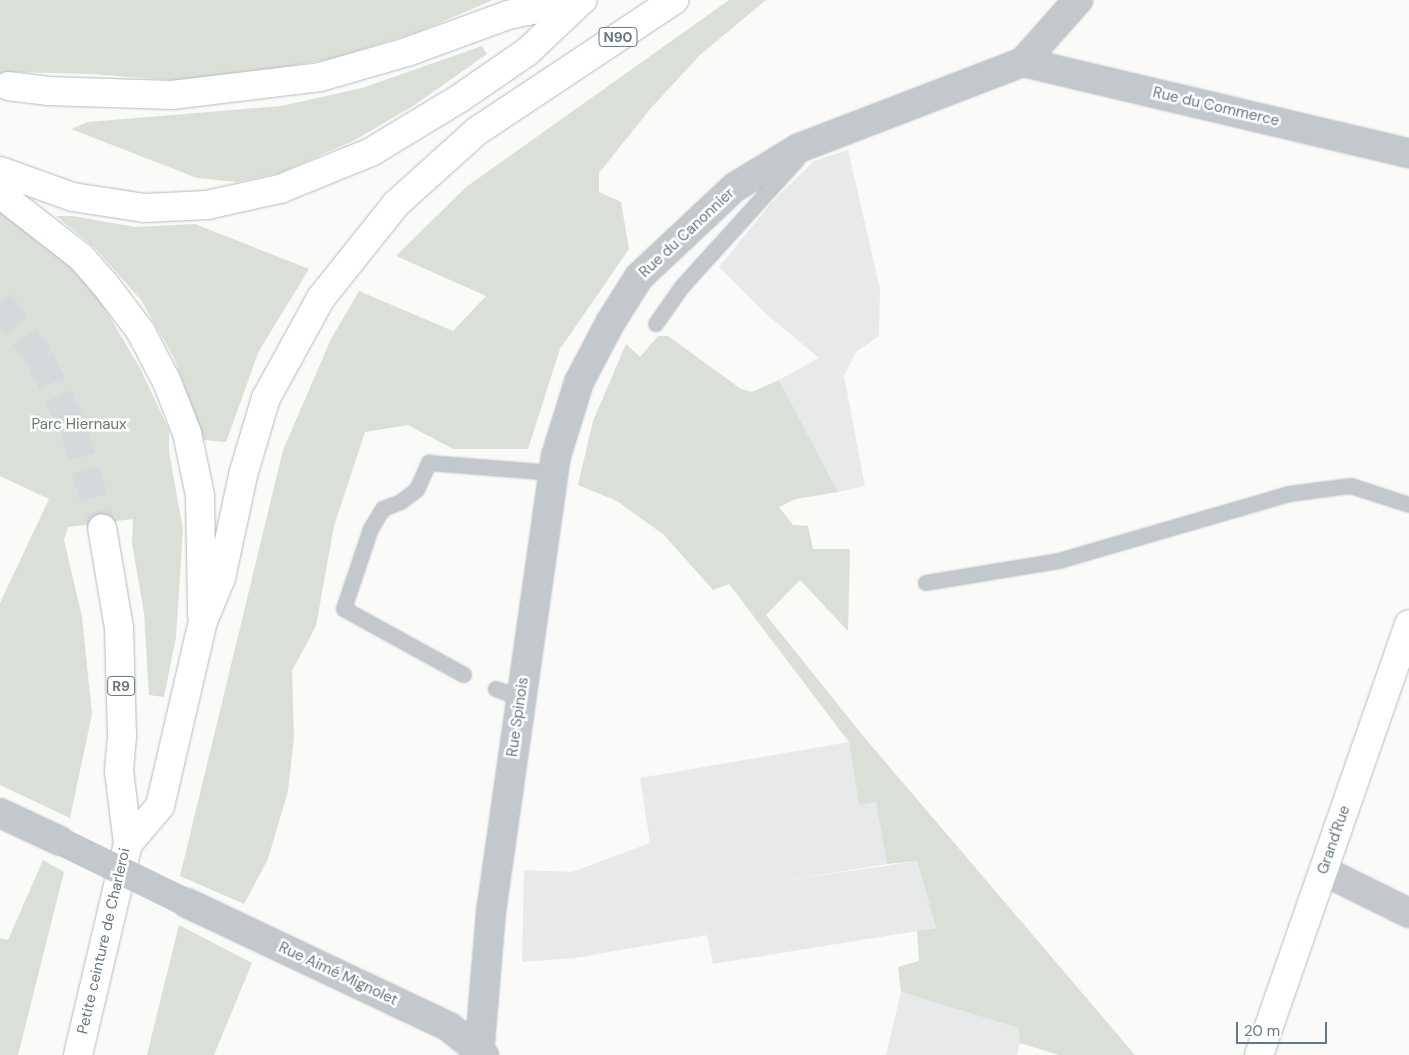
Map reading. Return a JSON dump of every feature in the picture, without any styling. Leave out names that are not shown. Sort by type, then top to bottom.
[{"type":"main road","points":[[8,86],[47,91],[172,94],[320,77],[407,52],[508,15],[582,0]]},
{"type":"main road","points":[[0,171],[73,197],[145,208],[207,205],[280,189],[371,152],[460,98],[526,52],[582,0]]},
{"type":"main road","name":"N90","points":[[203,621],[221,578],[243,475],[266,398],[320,298],[366,238],[428,174],[477,131],[674,0]]},
{"type":"main road","points":[[0,194],[81,257],[104,283],[141,332],[167,382],[187,433],[200,495],[203,621],[160,806],[128,844]]},
{"type":"main road","name":"Petite ceinture de Charleroi","points":[[78,1055],[128,844],[120,771],[122,736],[118,628],[102,528]]},
{"type":"main road","name":"Grand'Rue","points":[[1259,1055],[1409,624]]},
{"type":"street","name":"Rue du Canonnier","points":[[579,382],[639,277],[735,188],[813,142],[1023,62],[1078,0]]},
{"type":"street","name":"Rue du Commerce","points":[[1023,62],[1409,153]]},
{"type":"street","name":"Rue Spinois","points":[[481,1054],[508,694],[554,473],[579,382]]},
{"type":"street","name":"Rue Aimé Mignolet","points":[[0,813],[449,1027],[481,1054]]},
{"type":"street","points":[[1324,871],[1409,913]]},
{"type":"lane","name":"Rue du Canonnier","points":[[656,324],[682,287],[731,230],[813,142]]},
{"type":"lane","points":[[464,675],[344,610],[371,529],[383,509],[401,502],[418,490],[429,463],[554,473]]},
{"type":"lane","points":[[926,583],[1059,561],[1289,494],[1351,486],[1409,505]]},
{"type":"shaded area","points":[[848,150],[880,289],[879,336],[856,352],[844,376],[865,486],[838,492],[779,380],[819,358],[765,313],[719,267],[772,202],[814,161]]},
{"type":"shaded area","points":[[849,742],[859,804],[876,802],[887,864],[778,882],[917,861],[936,928],[713,964],[707,935],[575,958],[522,962],[524,870],[572,872],[650,843],[640,778]]},
{"type":"shaded area","points":[[901,992],[1018,1028],[1020,1043],[1017,1055],[886,1055]]},
{"type":"green space","points":[[0,0],[493,0],[418,32],[331,59],[195,82],[92,74],[13,72],[0,94]]},
{"type":"green space","points":[[729,0],[766,0],[700,55],[651,108],[599,173],[599,192],[621,202],[629,249],[560,349],[528,449],[453,449],[408,425],[365,432],[334,526],[316,626],[292,671],[294,737],[288,791],[268,859],[244,904],[180,876],[283,450],[331,339],[359,291],[453,331],[486,296],[396,256],[466,187]]},
{"type":"green space","points":[[482,46],[487,54],[413,106],[355,140],[280,173],[238,182],[197,178],[71,129],[88,122],[281,106],[362,88]]},
{"type":"green space","name":"Parc Hiernaux","points":[[0,209],[65,257],[101,302],[140,368],[169,430],[169,452],[183,529],[176,637],[164,697],[149,695],[144,613],[132,543],[133,519],[68,527],[64,540],[82,617],[92,714],[70,818],[0,785],[0,603],[49,499],[0,476]]},
{"type":"green space","points":[[56,216],[73,216],[135,227],[195,224],[309,269],[259,351],[226,442],[204,440],[174,358],[141,300],[94,247]]},
{"type":"green space","points":[[658,336],[668,336],[741,389],[752,392],[779,380],[838,492],[796,499],[779,507],[793,525],[808,526],[813,549],[850,549],[848,631],[800,580],[766,615],[864,737],[1135,1055],[1059,1055],[1020,1043],[1018,1028],[901,992],[898,967],[919,961],[917,931],[936,928],[917,861],[887,864],[876,802],[859,805],[849,742],[729,584],[713,590],[664,535],[617,501],[578,485],[593,421],[626,344],[640,357]]},
{"type":"green space","points":[[43,860],[64,872],[18,1055],[0,1055],[0,938],[8,940]]},
{"type":"green space","points":[[179,925],[252,963],[214,1055],[147,1055]]},
{"type":"tunnel","points":[[0,303],[40,358],[74,430],[102,528]]}]
